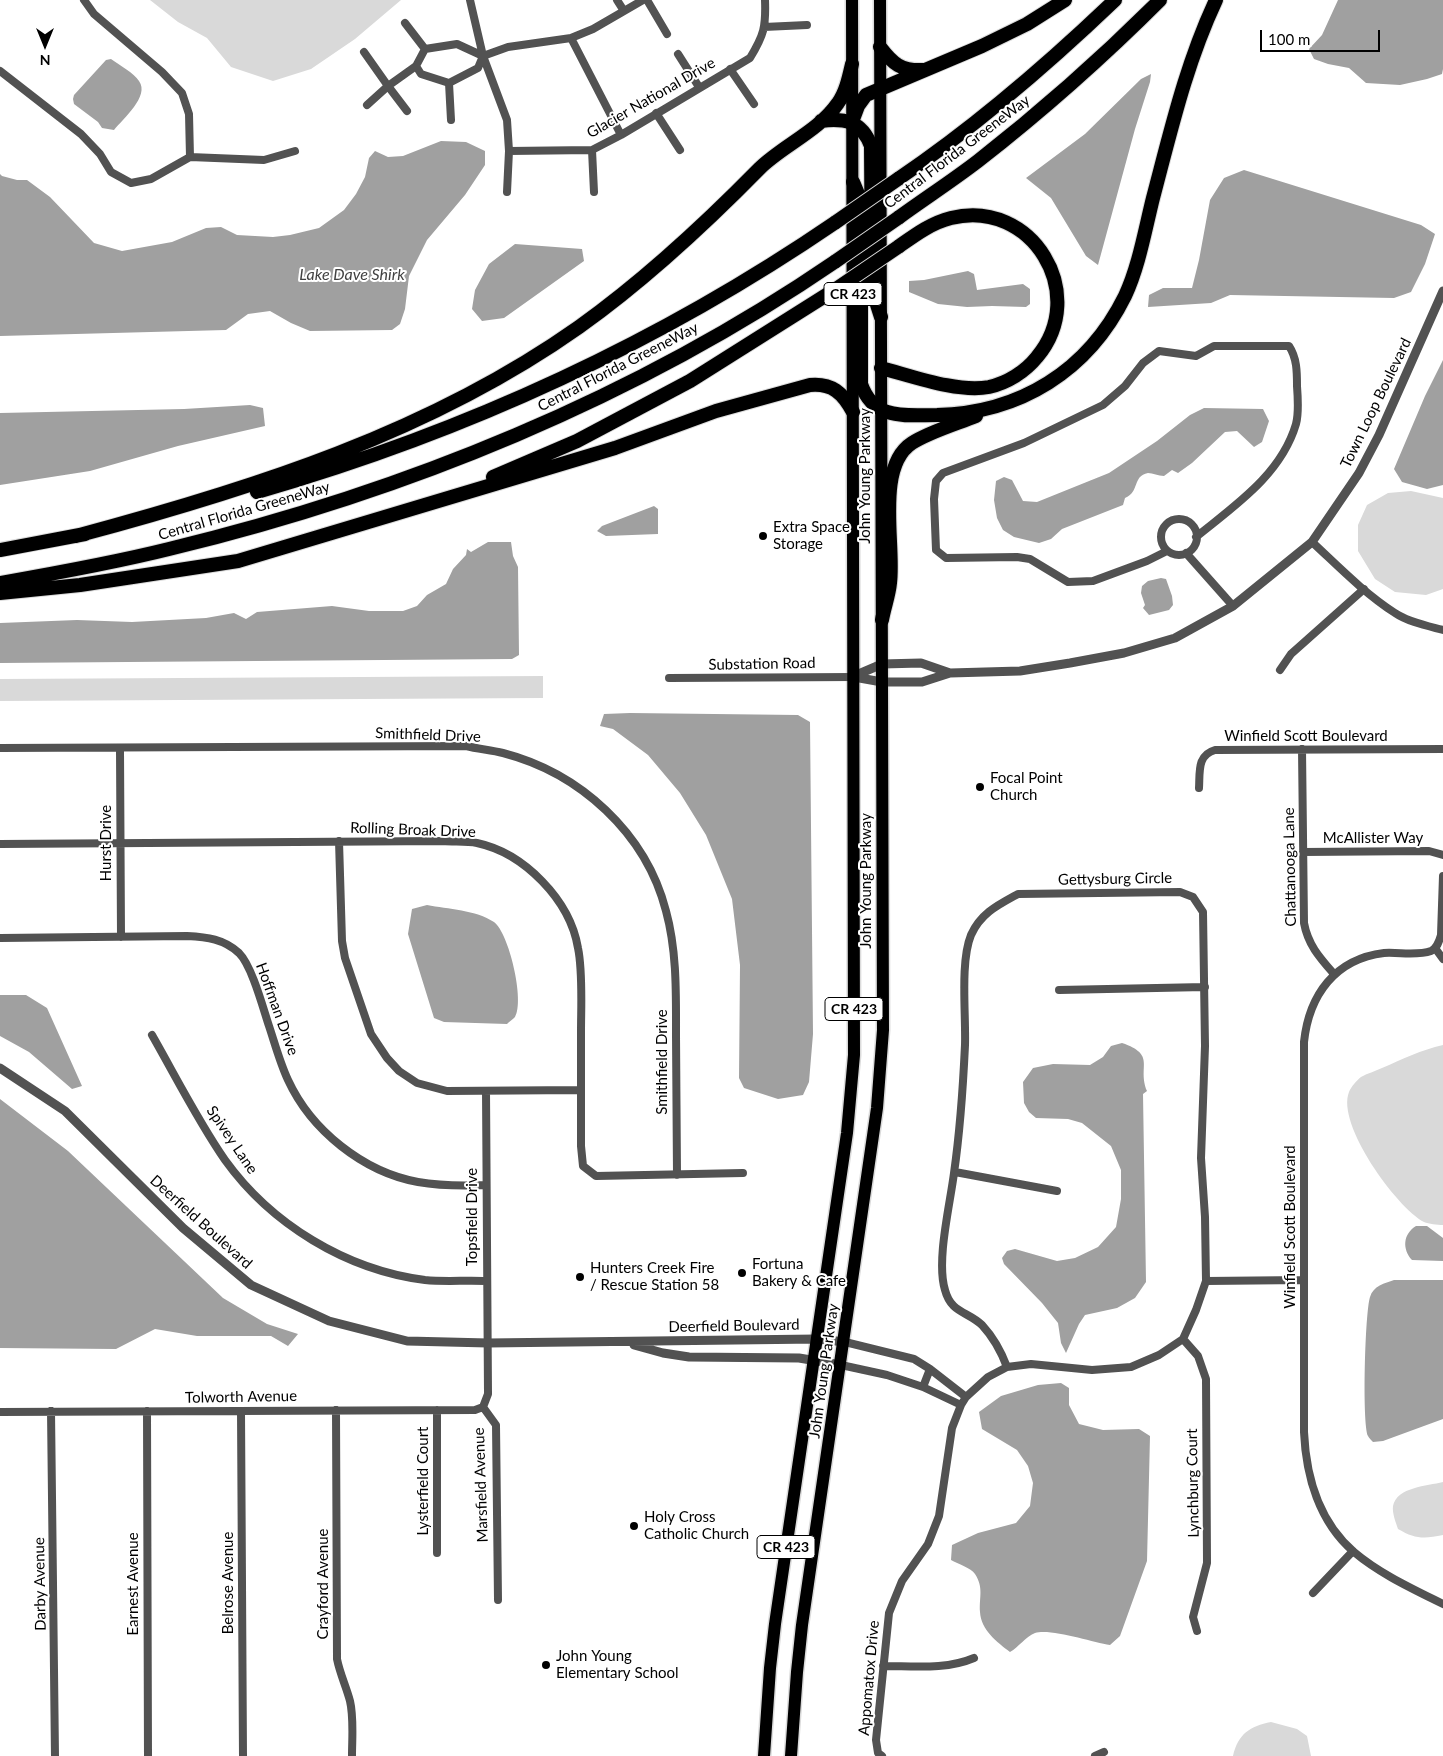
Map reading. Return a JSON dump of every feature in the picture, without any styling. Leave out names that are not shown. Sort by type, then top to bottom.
[{"type":"highway","name":"John Young Parkway","points":[[764,1756],[775,1624],[847,1133],[854,1055],[852,0]]},
{"type":"highway","name":"John Young Parkway","points":[[791,1756],[796,1672],[877,1108],[882,1030],[880,0]]},
{"type":"highway","points":[[852,122],[858,106],[866,95],[982,46],[1027,24],[1065,0]]},
{"type":"highway","name":"Central Florida GreeneWay","points":[[0,550],[160,518],[285,484],[367,457],[486,412],[604,358],[680,318],[796,250],[929,158],[990,110],[1056,54],[1115,0]]},
{"type":"highway","name":"Central Florida GreeneWay","points":[[0,583],[125,560],[210,539],[336,502],[419,473],[540,424],[618,387],[733,326],[807,281],[898,218],[976,162],[1038,112],[1109,49],[1160,0]]},
{"type":"highway","points":[[882,620],[890,582],[890,480],[895,463],[911,444],[1040,388],[1073,364],[1097,338],[1116,312],[1125,295],[1137,259],[1184,79],[1216,0]]},
{"type":"highway","points":[[880,47],[895,64],[913,71],[927,70]]},
{"type":"highway","points":[[76,536],[242,489],[371,441],[426,416],[506,373],[579,327],[639,281],[702,227],[762,166],[821,121],[839,101],[852,64]]},
{"type":"highway","points":[[821,121],[834,119],[852,122],[868,139],[871,146],[872,289],[881,317]]},
{"type":"highway","points":[[853,182],[861,201],[862,384],[865,394],[882,411],[892,414],[950,414],[995,408]]},
{"type":"highway","points":[[438,501],[577,441],[690,381],[836,289],[923,230],[950,218],[966,215],[998,219],[1013,226],[1027,236],[1040,250],[1054,277],[1057,291],[1055,321],[1042,352],[1019,374],[1002,383],[976,388],[962,388],[881,368]]},
{"type":"highway","points":[[0,593],[80,585],[238,561],[615,448],[716,411],[810,386],[821,384],[835,389],[848,403],[853,412]]},
{"type":"street","points":[[84,0],[94,14],[162,72],[182,93],[189,114],[190,157]]},
{"type":"street","points":[[470,0],[483,56],[507,120],[509,151],[507,192]]},
{"type":"street","points":[[618,0],[624,12]]},
{"type":"street","points":[[425,49],[457,44],[483,56],[508,47],[571,38],[593,29],[645,0],[667,34]]},
{"type":"street","name":"Glacier National Drive","points":[[509,151],[592,150],[621,135],[750,58],[761,40],[765,20],[765,0]]},
{"type":"street","points":[[405,23],[425,49]]},
{"type":"street","points":[[764,27],[807,25]]},
{"type":"street","points":[[571,38],[621,135]]},
{"type":"street","points":[[366,105],[416,66],[425,49]]},
{"type":"street","points":[[364,52],[407,111]]},
{"type":"street","points":[[678,54],[699,87]]},
{"type":"street","points":[[416,66],[421,74],[449,83],[478,68],[483,56]]},
{"type":"street","points":[[730,69],[754,104]]},
{"type":"street","points":[[0,71],[81,134],[100,154],[111,172],[131,183],[151,180],[190,157],[264,160],[295,151]]},
{"type":"street","points":[[449,83],[450,120]]},
{"type":"street","points":[[656,113],[680,150]]},
{"type":"street","points":[[592,150],[594,192]]},
{"type":"street","name":"Town Loop Boulevard","points":[[854,677],[882,682],[922,682],[950,673],[1020,671],[1124,653],[1175,638],[1233,606],[1312,542],[1359,474],[1379,435],[1443,291]]},
{"type":"street","points":[[1167,551],[1147,561],[1093,581],[1068,582],[1030,558],[946,558],[936,550],[934,499],[936,481],[943,473],[1024,443],[1103,405],[1126,386],[1143,363],[1159,351],[1196,356],[1214,346],[1289,346],[1295,355],[1298,404],[1296,424],[1283,452],[1264,478],[1242,501],[1196,537]]},
{"type":"street","points":[[1183,520],[1188,522],[1196,531],[1194,547],[1186,553],[1176,555],[1167,551],[1163,546],[1161,535],[1163,529],[1171,521],[1183,520]]},
{"type":"street","points":[[1312,542],[1364,589],[1396,614],[1443,630]]},
{"type":"street","points":[[1186,553],[1233,606]]},
{"type":"street","points":[[1280,670],[1291,654],[1364,589]]},
{"type":"street","name":"Town Loop Boulevard","points":[[854,677],[882,664],[921,663],[950,673]]},
{"type":"street","name":"Substation Road","points":[[669,678],[854,677]]},
{"type":"street","name":"Smithfield Drive","points":[[0,748],[466,746],[503,753],[529,762],[577,786],[604,808],[631,838],[651,870],[666,910],[673,945],[676,982],[677,1175]]},
{"type":"street","name":"Hurst Drive","points":[[120,748],[121,937]]},
{"type":"street","name":"Chattanooga Lane","points":[[1302,749],[1304,923],[1306,935],[1317,956],[1334,974]]},
{"type":"street","name":"Winfield Scott Boulevard","points":[[1199,788],[1203,757],[1208,752],[1215,750],[1443,749]]},
{"type":"street","points":[[340,841],[342,941],[346,958],[371,1034],[387,1058],[399,1071],[417,1083],[447,1091],[581,1090]]},
{"type":"street","name":"Rolling Broak Drive","points":[[0,844],[443,841],[477,843],[501,852],[522,863],[545,883],[568,918],[578,947],[581,998],[581,1146],[583,1166],[596,1176],[677,1175]]},
{"type":"street","name":"McAllister Way","points":[[1303,852],[1429,851],[1443,854]]},
{"type":"street","points":[[1443,876],[1441,936],[1435,948],[1443,959]]},
{"type":"street","name":"Gettysburg Circle","points":[[1007,1367],[998,1344],[980,1324],[950,1304],[944,1289],[941,1266],[963,1088],[966,956],[970,936],[979,919],[1018,894],[1180,892],[1193,897],[1203,912],[1205,987],[1201,1158],[1205,1217],[1206,1280],[1196,1310],[1183,1339]]},
{"type":"street","name":"Hoffman Drive","points":[[0,938],[196,936],[224,942],[240,954],[254,982],[288,1080],[312,1117],[329,1135],[363,1160],[390,1173],[416,1181],[450,1186],[486,1185]]},
{"type":"street","name":"Winfield Scott Boulevard","points":[[1435,948],[1428,952],[1386,953],[1370,956],[1351,963],[1334,974],[1320,991],[1305,1025],[1305,1457],[1317,1499],[1327,1519],[1353,1551],[1375,1567],[1443,1604]]},
{"type":"street","points":[[1059,990],[1205,987]]},
{"type":"street","name":"Spivey Lane","points":[[152,1035],[225,1160],[267,1206],[293,1227],[321,1245],[354,1261],[385,1271],[426,1280],[486,1280]]},
{"type":"street","name":"Deerfield Boulevard","points":[[0,1068],[65,1111],[183,1228],[251,1285],[329,1321],[407,1341],[488,1343],[817,1339],[844,1342]]},
{"type":"street","name":"Topsfield Drive","points":[[486,1091],[488,1343]]},
{"type":"street","points":[[954,1172],[1057,1191]]},
{"type":"street","points":[[677,1175],[743,1173]]},
{"type":"street","points":[[1206,1280],[1304,1280]]},
{"type":"street","points":[[841,1365],[887,1375],[923,1387],[961,1405],[966,1397],[988,1377],[1007,1367],[1031,1364],[1092,1370],[1131,1367],[1159,1355],[1183,1339]]},
{"type":"street","name":"Lynchburg Court","points":[[1183,1339],[1198,1356],[1206,1379],[1207,1563],[1193,1617],[1197,1631]]},
{"type":"street","name":"Deerfield Boulevard","points":[[624,1342],[663,1354],[689,1357],[799,1358],[841,1365]]},
{"type":"street","points":[[844,1342],[914,1359],[966,1397]]},
{"type":"street","name":"Marsfield Avenue","points":[[488,1343],[488,1394],[483,1407],[496,1425],[498,1600]]},
{"type":"street","points":[[923,1387],[930,1369]]},
{"type":"street","name":"Appomatox Drive","points":[[882,1756],[878,1753],[876,1740],[889,1613],[902,1581],[928,1544],[939,1516],[952,1428],[961,1405]]},
{"type":"street","name":"Tolworth Avenue","points":[[0,1412],[475,1410],[483,1407]]},
{"type":"street","name":"Crayford Avenue","points":[[336,1410],[337,1659],[350,1702],[352,1756]]},
{"type":"street","name":"Lysterfield Court","points":[[437,1410],[437,1553]]},
{"type":"street","name":"Darby Avenue","points":[[51,1411],[54,1756]]},
{"type":"street","name":"Earnest Avenue","points":[[147,1411],[148,1756]]},
{"type":"street","name":"Belrose Avenue","points":[[241,1411],[243,1756]]},
{"type":"street","points":[[1313,1592],[1353,1551]]},
{"type":"street","points":[[883,1666],[949,1665],[974,1658]]},
{"type":"street","points":[[1095,1756],[1104,1752]]},
{"type":"shaded area","points":[[150,0],[401,0],[355,39],[311,69],[273,81],[231,67],[207,38],[178,22]]},
{"type":"shaded area","points":[[1411,491],[1443,498],[1443,589],[1426,595],[1395,592],[1375,579],[1358,551],[1358,525],[1367,505],[1388,493]]},
{"type":"shaded area","points":[[543,676],[543,698],[0,701],[0,679]]},
{"type":"shaded area","points":[[1443,1045],[1443,1225],[1424,1222],[1399,1200],[1385,1183],[1360,1143],[1351,1124],[1347,1106],[1349,1092],[1361,1077],[1427,1049]]},
{"type":"shaded area","points":[[1443,1482],[1443,1535],[1420,1537],[1410,1535],[1398,1529],[1393,1506],[1400,1495],[1414,1488]]},
{"type":"shaded area","points":[[1271,1722],[1297,1729],[1307,1736],[1311,1756],[1233,1756],[1238,1742],[1246,1732]]},
{"type":"water","points":[[1338,0],[1443,0],[1442,74],[1400,85],[1366,83],[1349,68],[1314,59],[1309,49],[1322,35]]},
{"type":"water","points":[[111,59],[134,75],[141,87],[141,93],[134,107],[114,130],[102,128],[98,122],[74,104],[73,99],[74,95],[106,60]]},
{"type":"water","points":[[1151,74],[1098,265],[1086,256],[1051,198],[1026,178],[1085,134],[1141,79]]},
{"type":"water","name":"Lake Dave Shirk","points":[[441,141],[466,142],[485,151],[485,165],[465,195],[427,240],[409,276],[405,309],[400,324],[392,330],[310,331],[270,311],[248,314],[226,330],[0,336],[0,174],[17,180],[27,180],[50,197],[94,243],[122,251],[172,242],[206,228],[221,227],[237,235],[273,237],[319,228],[344,210],[356,194],[365,177],[369,158],[375,151],[388,157],[403,156]]},
{"type":"water","points":[[1244,170],[1421,225],[1435,234],[1425,264],[1411,292],[1394,298],[1230,295],[1211,303],[1148,307],[1149,295],[1163,288],[1192,288],[1210,200],[1224,178]]},
{"type":"water","points":[[515,244],[582,249],[584,261],[504,318],[482,321],[472,309],[475,290],[489,264]]},
{"type":"water","points":[[968,271],[974,274],[977,290],[1023,284],[1030,289],[1030,304],[1026,307],[967,307],[938,304],[909,292],[909,281],[924,280]]},
{"type":"water","points":[[1443,360],[1443,485],[1427,489],[1402,482],[1394,469],[1425,396]]},
{"type":"water","points":[[250,405],[263,408],[265,426],[178,446],[90,471],[0,485],[0,413],[184,409]]},
{"type":"water","points":[[1204,408],[1263,409],[1269,421],[1262,442],[1254,447],[1237,431],[1225,432],[1192,463],[1178,473],[1172,470],[1164,476],[1148,473],[1143,475],[1140,477],[1133,492],[1125,498],[1123,505],[1062,529],[1051,539],[1039,543],[1014,537],[1003,530],[997,518],[994,500],[996,481],[1004,477],[1012,480],[1023,501],[1037,502],[1109,473],[1157,441],[1190,415]]},
{"type":"water","points":[[654,506],[658,509],[658,534],[606,536],[597,531],[602,526]]},
{"type":"water","points":[[488,542],[511,542],[513,556],[518,567],[519,655],[512,659],[0,663],[0,623],[77,620],[132,622],[206,618],[234,613],[246,619],[257,612],[332,606],[369,611],[403,611],[417,606],[427,595],[446,584],[453,569],[466,555],[467,549],[471,552]]},
{"type":"water","points":[[1161,578],[1166,579],[1173,605],[1169,610],[1149,615],[1143,608],[1145,605],[1141,593],[1142,586],[1148,581]]},
{"type":"water","points":[[604,714],[798,715],[810,722],[813,1034],[809,1082],[803,1095],[778,1099],[744,1088],[739,1078],[740,965],[732,899],[706,835],[680,793],[648,755],[613,729],[600,726]]},
{"type":"water","points":[[427,905],[479,915],[494,922],[500,929],[510,953],[517,983],[518,1009],[515,1017],[507,1024],[444,1022],[434,1018],[408,934],[412,909]]},
{"type":"water","points":[[0,995],[26,995],[47,1008],[82,1086],[72,1089],[29,1052],[0,1036]]},
{"type":"water","points":[[1122,1043],[1133,1047],[1143,1057],[1144,1082],[1147,1091],[1143,1094],[1146,1282],[1135,1298],[1117,1308],[1085,1315],[1066,1353],[1061,1343],[1058,1323],[1042,1303],[1004,1264],[1002,1258],[1007,1251],[1015,1249],[1057,1261],[1075,1258],[1098,1247],[1116,1227],[1121,1199],[1121,1170],[1111,1146],[1082,1123],[1068,1119],[1036,1118],[1029,1112],[1024,1103],[1023,1082],[1033,1068],[1053,1064],[1090,1065],[1103,1057],[1111,1046]]},
{"type":"water","points":[[0,1099],[68,1151],[223,1298],[267,1324],[298,1334],[288,1346],[271,1336],[197,1336],[155,1329],[116,1349],[0,1348]]},
{"type":"water","points":[[1416,1226],[1427,1226],[1443,1238],[1443,1261],[1412,1260],[1405,1247],[1405,1242],[1408,1233]]},
{"type":"water","points":[[1394,1280],[1443,1280],[1443,1419],[1383,1441],[1373,1442],[1368,1436],[1365,1410],[1368,1307],[1374,1290]]},
{"type":"water","points":[[1061,1383],[1069,1388],[1069,1405],[1079,1424],[1103,1430],[1139,1429],[1150,1436],[1147,1561],[1120,1636],[1110,1645],[1051,1632],[1042,1632],[1031,1635],[1010,1652],[990,1635],[983,1624],[980,1612],[978,1579],[971,1570],[951,1560],[952,1545],[978,1533],[1016,1523],[1030,1506],[1033,1483],[1028,1466],[1017,1450],[982,1429],[979,1412],[1001,1396],[1038,1385]]},
{"type":"place","name":"Extra Space Storage","points":[[763,536]]},
{"type":"place","name":"Focal Point Church","points":[[980,787]]},
{"type":"place","name":"Fortuna Bakery & Cafe","points":[[742,1273]]},
{"type":"place","name":"Hunters Creek Fire / Rescue Station 58","points":[[580,1277]]},
{"type":"place","name":"Holy Cross Catholic Church","points":[[634,1526]]},
{"type":"place","name":"John Young Elementary School","points":[[546,1665]]}]
